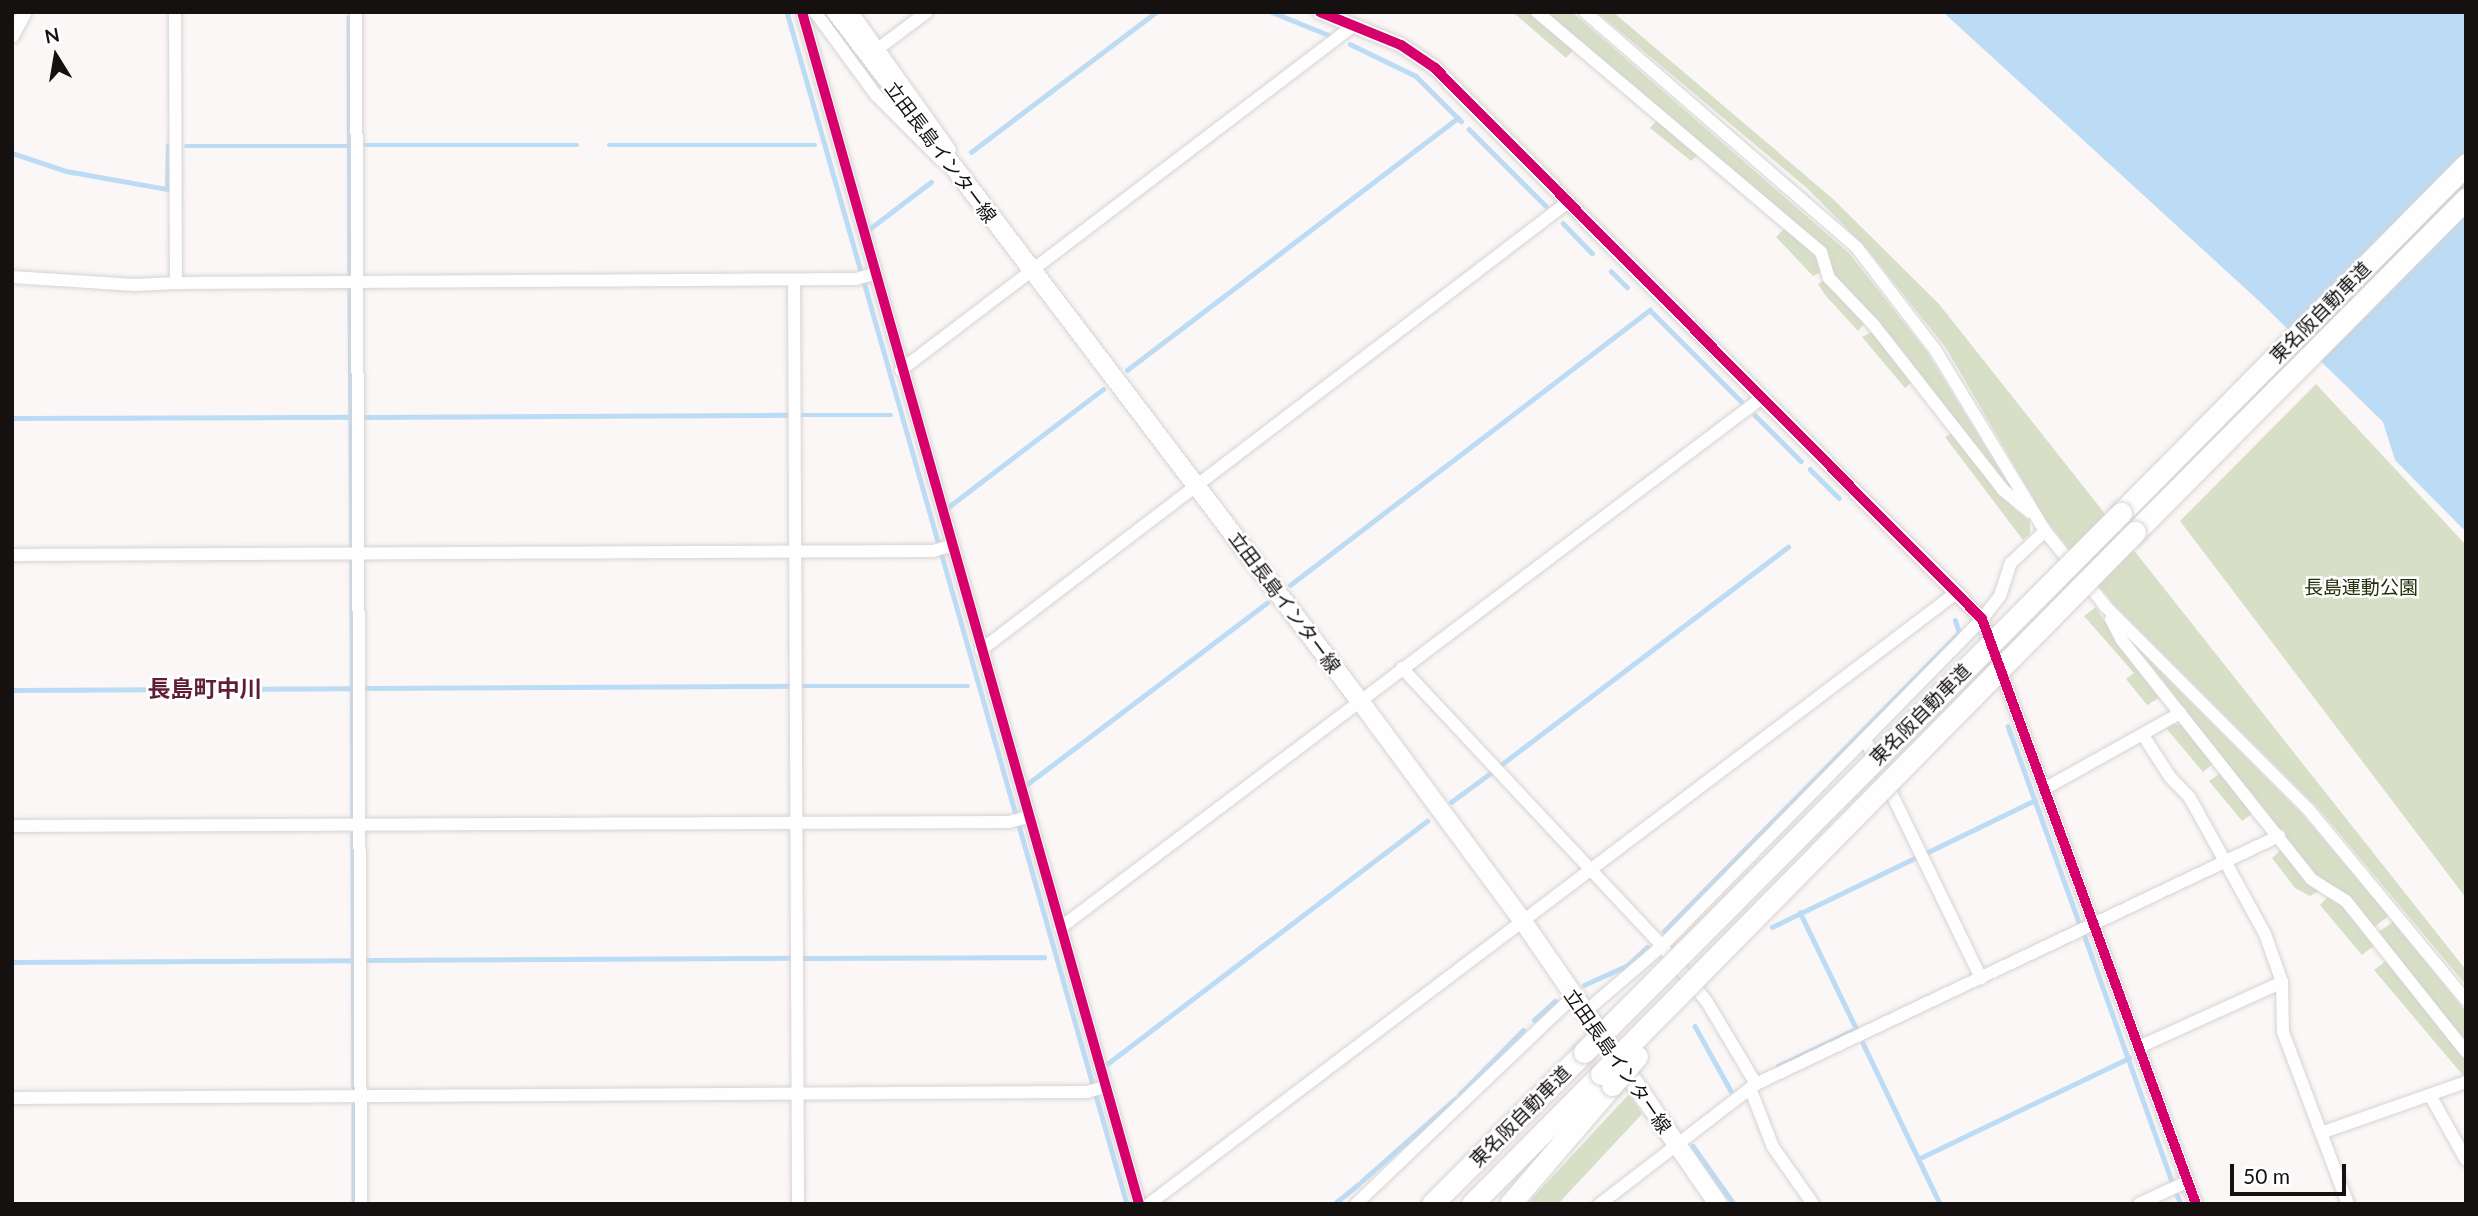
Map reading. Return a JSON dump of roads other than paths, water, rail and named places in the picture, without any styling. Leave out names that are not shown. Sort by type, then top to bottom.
[{"type":"highway","name":"東名阪自動車道","points":[[1432,1204],[2466,164]]},
{"type":"highway","name":"東名阪自動車道","points":[[1472,1204],[1607,1079],[1747,927],[2466,199]]},
{"type":"highway","points":[[1510,1204],[1607,1079]]},
{"type":"highway","points":[[1425,1204],[1474,1161]]},
{"type":"main road","name":"立田長島インター線","points":[[836,12],[1360,701],[1522,920],[1718,1204]]},
{"type":"street","points":[[12,36],[25,12]]},
{"type":"street","points":[[175,12],[176,283]]},
{"type":"street","points":[[356,12],[361,1204]]},
{"type":"street","points":[[802,12],[872,274],[1060,928],[1103,1088],[1139,1204]]},
{"type":"street","points":[[815,12],[876,95],[965,182]]},
{"type":"street","points":[[852,12],[956,159],[965,182]]},
{"type":"street","points":[[879,48],[927,12]]},
{"type":"street","points":[[1320,12],[1401,45],[1435,68],[1983,619],[2196,1204]]},
{"type":"street","points":[[1536,12],[1821,252],[1829,278],[1873,324],[2003,490],[2036,517]]},
{"type":"street","points":[[1585,12],[1857,248],[1936,351],[2045,531],[2106,607],[2308,809],[2466,1000]]},
{"type":"street","points":[[901,370],[1032,273],[1353,26]]},
{"type":"street","points":[[981,650],[1568,202]]},
{"type":"street","points":[[12,277],[135,285],[794,280],[856,279],[872,274]]},
{"type":"street","points":[[794,280],[798,1204]]},
{"type":"street","points":[[1060,928],[1763,397]]},
{"type":"street","points":[[1585,1013],[1662,946],[1983,619],[2000,596],[2011,563],[2045,531]]},
{"type":"street","points":[[12,555],[933,551],[950,546]]},
{"type":"street","points":[[1149,1204],[1956,593]]},
{"type":"street","points":[[2106,607],[2121,639],[2311,879],[2346,901],[2466,1052]]},
{"type":"street","points":[[1402,668],[1591,867],[1662,946],[1707,1002],[1753,1086],[1773,1147],[1813,1204]]},
{"type":"street","points":[[2046,788],[2180,713]]},
{"type":"street","points":[[2143,735],[2170,777],[2190,798],[2222,863],[2265,934],[2282,982],[2283,1032],[2348,1204]]},
{"type":"street","points":[[1865,740],[1980,978]]},
{"type":"street","points":[[12,826],[1009,822],[1026,817]]},
{"type":"street","points":[[1600,1204],[1753,1086],[2279,836]]},
{"type":"street","points":[[2139,1047],[2282,982]]},
{"type":"street","points":[[1356,1204],[1574,996]]},
{"type":"street","points":[[2321,1133],[2466,1082]]},
{"type":"street","points":[[12,1098],[1087,1092],[1103,1088]]},
{"type":"street","points":[[2431,1095],[2466,1160]]},
{"type":"street","points":[[2139,1204],[2188,1181]]},
{"type":"water","points":[[1943,12],[2466,12],[2466,532],[2395,460],[2383,422],[2258,300]]},
{"type":"waterway","points":[[787,12],[1127,1204]]},
{"type":"waterway","points":[[971,152],[1156,12]]},
{"type":"waterway","points":[[1272,12],[1331,36]]},
{"type":"waterway","points":[[349,18],[350,275]]},
{"type":"waterway","points":[[1350,44],[1416,76],[1461,121]]},
{"type":"waterway","points":[[1127,370],[1458,118]]},
{"type":"waterway","points":[[1469,129],[1546,206]]},
{"type":"waterway","points":[[365,145],[577,145]]},
{"type":"waterway","points":[[609,145],[815,145]]},
{"type":"waterway","points":[[12,153],[66,171],[167,189],[168,146]]},
{"type":"waterway","points":[[186,146],[350,146]]},
{"type":"waterway","points":[[868,230],[931,182]]},
{"type":"waterway","points":[[1563,223],[1592,253]]},
{"type":"waterway","points":[[1611,271],[1627,287]]},
{"type":"waterway","points":[[350,290],[352,545]]},
{"type":"waterway","points":[[1650,310],[1741,401]]},
{"type":"waterway","points":[[1290,585],[1650,310]]},
{"type":"waterway","points":[[947,508],[1103,389]]},
{"type":"waterway","points":[[364,417],[788,415]]},
{"type":"waterway","points":[[801,415],[891,415]]},
{"type":"waterway","points":[[1755,415],[1801,461]]},
{"type":"waterway","points":[[12,418],[351,417]]},
{"type":"waterway","points":[[1810,469],[1839,498]]},
{"type":"waterway","points":[[1502,764],[1788,547]]},
{"type":"waterway","points":[[352,561],[353,817]]},
{"type":"waterway","points":[[1026,785],[1267,603]]},
{"type":"waterway","points":[[1664,931],[1959,633],[1955,621]]},
{"type":"waterway","points":[[367,688],[790,686]]},
{"type":"waterway","points":[[802,686],[968,686]]},
{"type":"waterway","points":[[12,690],[352,688]]},
{"type":"waterway","points":[[2008,726],[2080,925]]},
{"type":"waterway","points":[[1451,802],[1492,772]]},
{"type":"waterway","points":[[1924,854],[2035,800]]},
{"type":"waterway","points":[[1107,1064],[1427,821]]},
{"type":"waterway","points":[[353,833],[354,1087]]},
{"type":"waterway","points":[[1772,927],[1917,857]]},
{"type":"waterway","points":[[1778,1066],[1856,1029],[1800,913]]},
{"type":"waterway","points":[[2085,937],[2172,1181]]},
{"type":"waterway","points":[[1584,985],[1628,965],[1647,947]]},
{"type":"waterway","points":[[803,958],[1044,957]]},
{"type":"waterway","points":[[368,960],[790,958]]},
{"type":"waterway","points":[[12,962],[353,960]]},
{"type":"waterway","points":[[1534,1020],[1555,1001]]},
{"type":"waterway","points":[[1695,1026],[1731,1091]]},
{"type":"waterway","points":[[1459,1095],[1523,1030]]},
{"type":"waterway","points":[[1863,1043],[1940,1204]]},
{"type":"waterway","points":[[1918,1159],[2129,1058]]},
{"type":"waterway","points":[[1362,1181],[1455,1099]]},
{"type":"waterway","points":[[354,1105],[354,1204]]},
{"type":"waterway","points":[[1693,1146],[1734,1204]]},
{"type":"waterway","points":[[1334,1204],[1359,1184]]},
{"type":"waterway","points":[[2177,1195],[2181,1204]]},
{"type":"district","name":"長島町中川","points":[[205,688]]},
{"type":"park label","name":"長島運動公園","points":[[2361,587]]}]
